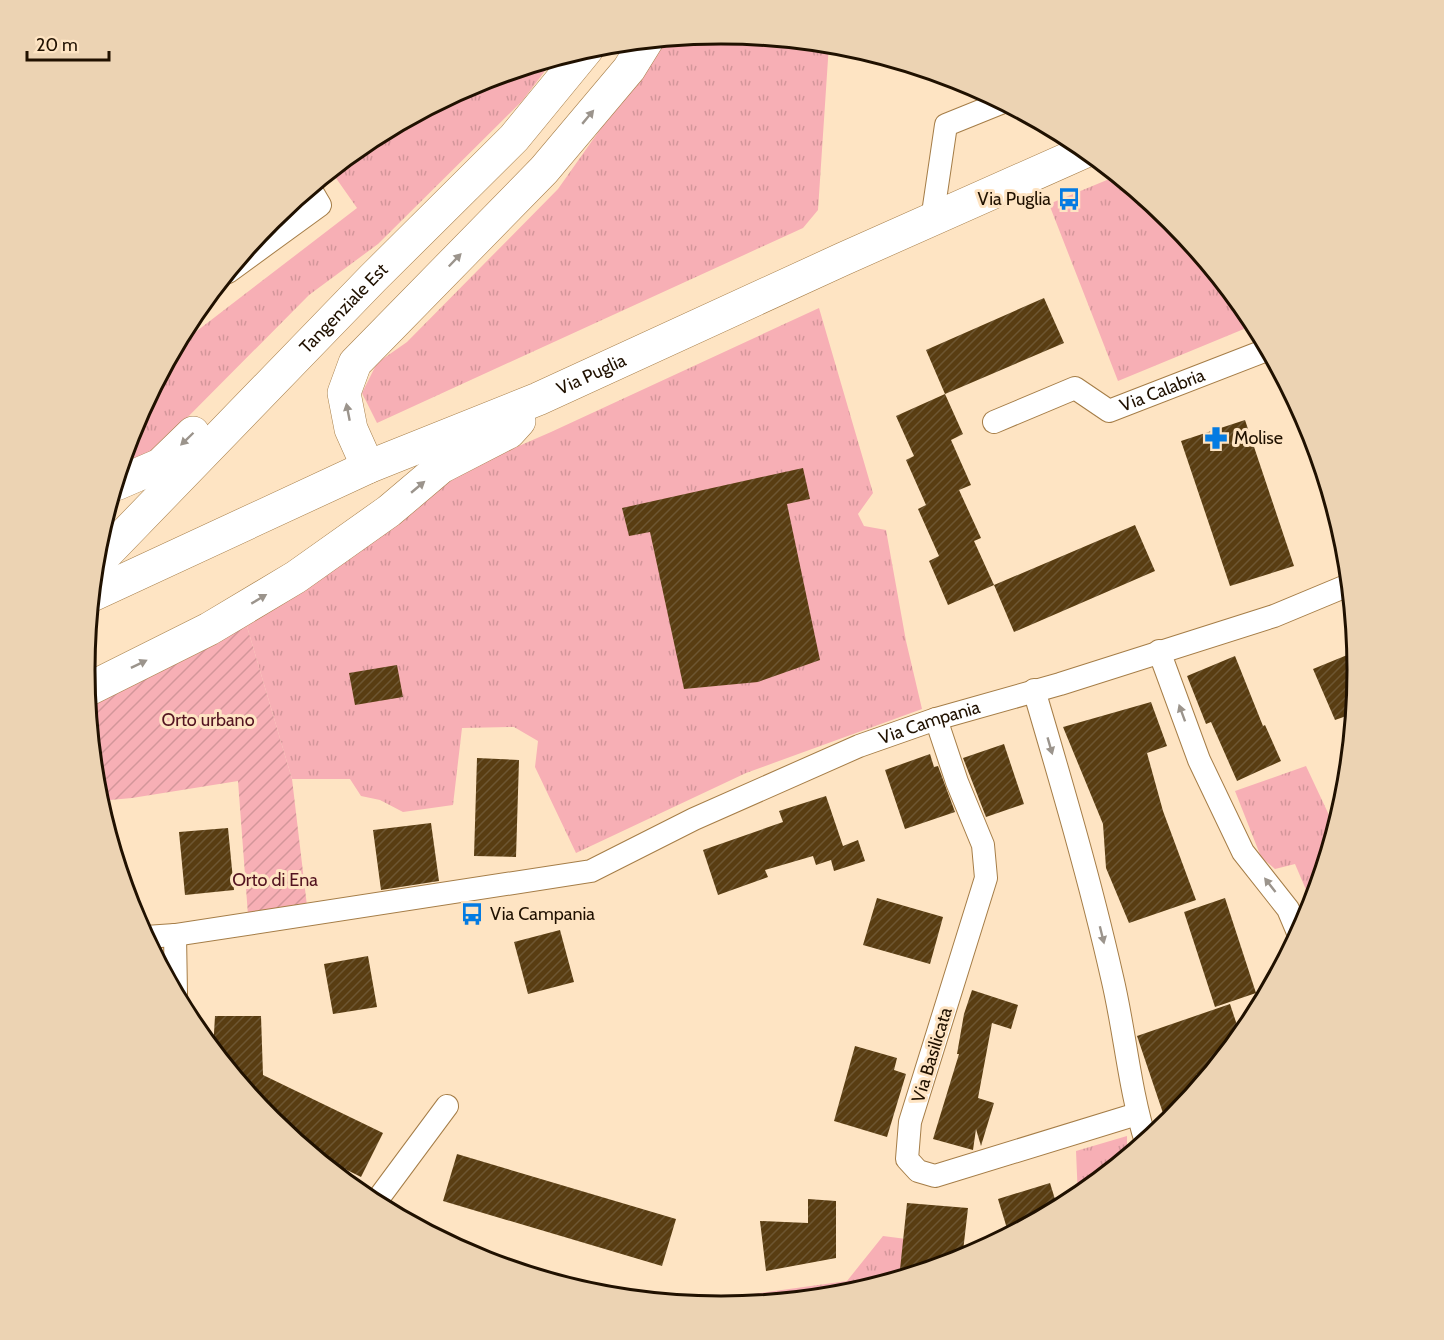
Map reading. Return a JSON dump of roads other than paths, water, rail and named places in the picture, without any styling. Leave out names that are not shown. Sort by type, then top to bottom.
[{"type":"main road","points":[[368,466],[351,429],[344,393],[354,363],[544,170],[628,69],[641,49]]},
{"type":"main road","name":"Tangenziale Est","points":[[107,552],[373,278],[514,138],[576,61]]},
{"type":"main road","name":"Via Puglia","points":[[101,591],[368,466],[538,399],[1078,155]]},
{"type":"main road","points":[[126,480],[160,465],[275,353],[373,278]]},
{"type":"main road","points":[[96,686],[209,629],[296,577],[390,511],[441,467],[509,432],[538,399]]},
{"type":"street","points":[[932,220],[946,125],[994,106]]},
{"type":"street","points":[[256,252],[320,205],[314,195]]},
{"type":"street","name":"Via Calabria","points":[[994,422],[1075,388],[1109,411],[1262,352]]},
{"type":"street","name":"Via Campania","points":[[155,937],[591,871],[694,819],[859,746],[1274,616],[1343,587]]},
{"type":"street","points":[[1159,651],[1199,760],[1243,852],[1288,909],[1294,924]]},
{"type":"street","points":[[1034,690],[1075,830],[1113,978],[1137,1114],[1143,1133]]},
{"type":"street","name":"Via Basilicata","points":[[936,720],[957,782],[983,845],[986,878],[910,1122],[907,1159],[918,1171],[935,1176],[1137,1114]]},
{"type":"street","points":[[175,935],[176,977]]},
{"type":"street","points":[[381,1195],[447,1106]]},
{"type":"place","name":"Via Puglia","points":[[1069,199]]},
{"type":"place","name":"Molise","points":[[1216,438]]},
{"type":"place","name":"Via Campania","points":[[472,914]]},
{"type":"park label","name":"Orto urbano","points":[[208,720]]},
{"type":"park label","name":"Orto di Ena","points":[[275,880]]}]
